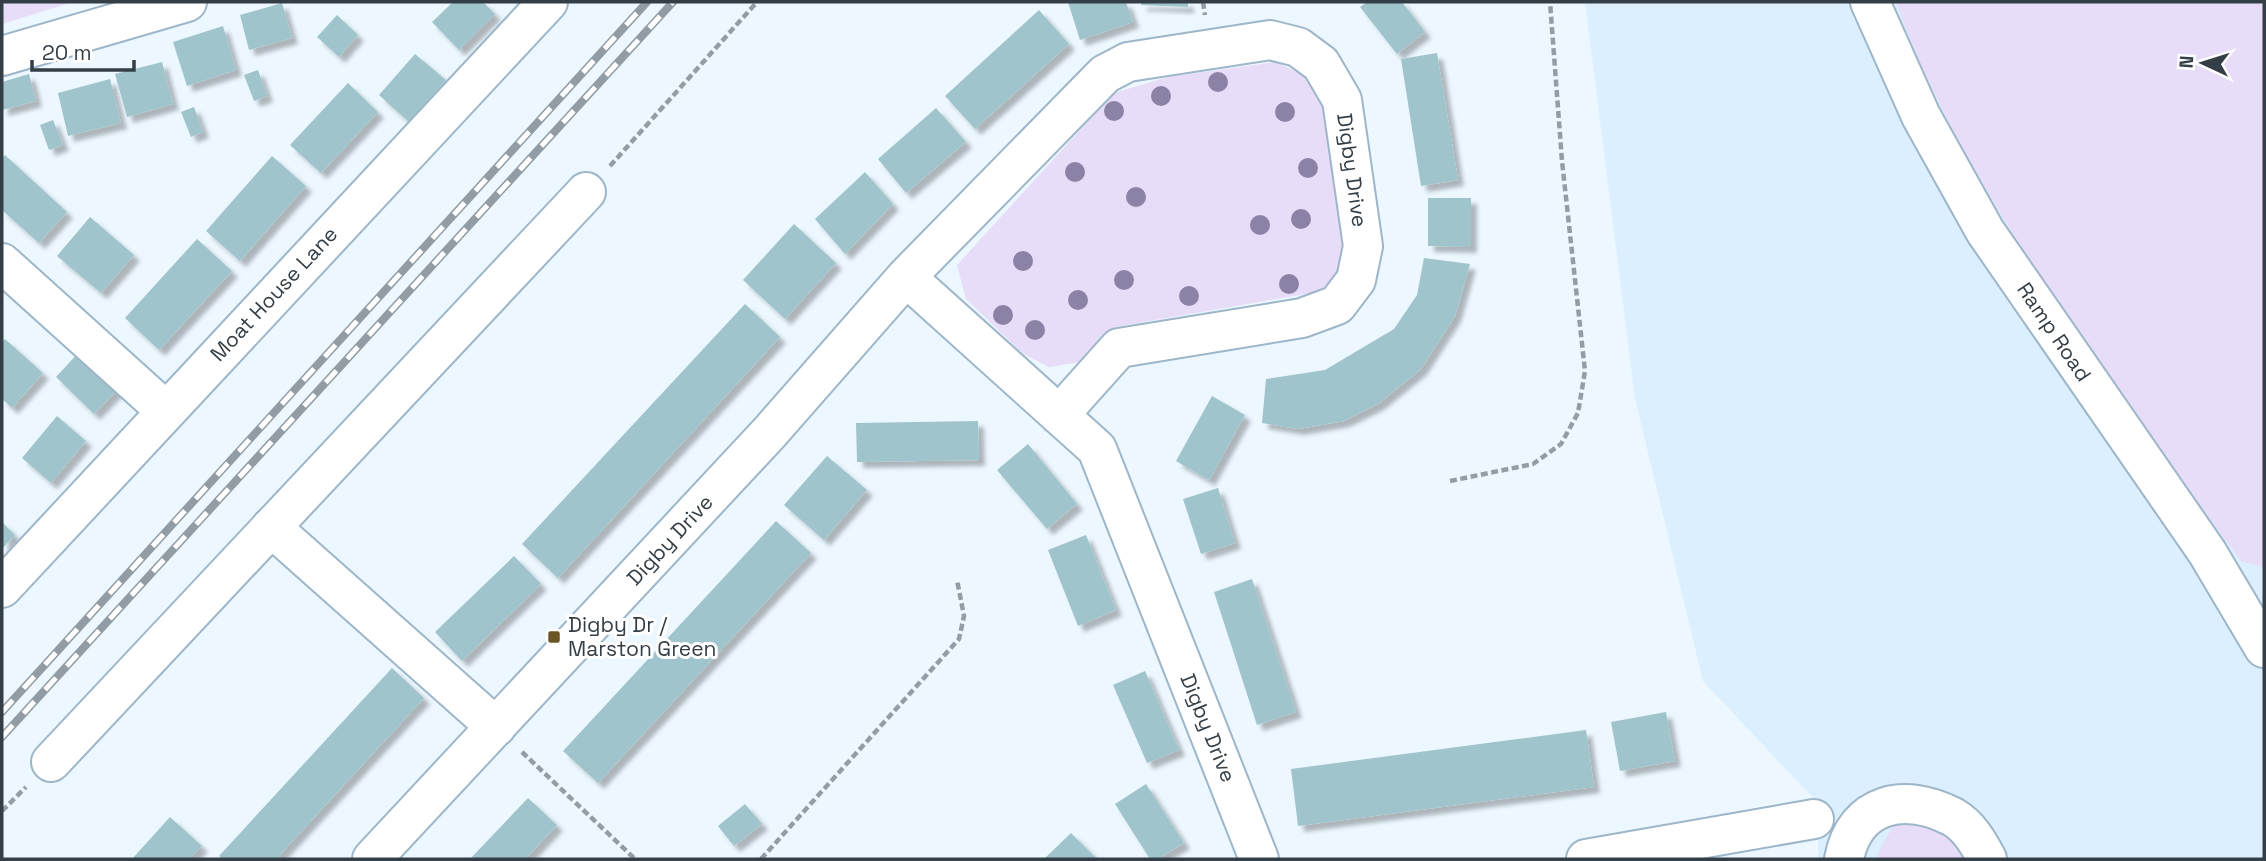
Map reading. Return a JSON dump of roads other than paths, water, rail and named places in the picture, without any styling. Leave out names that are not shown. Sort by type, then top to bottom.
[{"type":"street","points":[[2,56],[187,2]]},
{"type":"street","name":"Moat House Lane","points":[[2,588],[548,2]]},
{"type":"street","name":"Ramp Road","points":[[1870,2],[1921,116],[1985,231],[2207,552],[2261,635]]},
{"type":"street","name":"Digby Drive","points":[[372,859],[770,432],[906,278],[1105,74],[1128,62],[1270,40],[1298,47],[1321,64],[1342,100],[1363,246],[1356,281],[1336,305],[1303,318],[1119,348],[1059,415]]},
{"type":"street","points":[[51,762],[586,192]]},
{"type":"street","points":[[2,263],[165,410]]},
{"type":"street","name":"Digby Drive","points":[[906,278],[1097,449],[1259,859]]},
{"type":"street","points":[[271,527],[496,727]]},
{"type":"street","points":[[1844,859],[1847,845],[1860,822],[1874,809],[1893,804],[1920,807],[1953,817],[1967,829],[1987,859]]},
{"type":"street","points":[[1586,859],[1814,819]]},
{"type":"railway","points":[[2,712],[647,2]]},
{"type":"railway","points":[[2,737],[673,2]]},
{"type":"place","name":"Digby Dr / Marston Green","points":[[554,637]]}]
